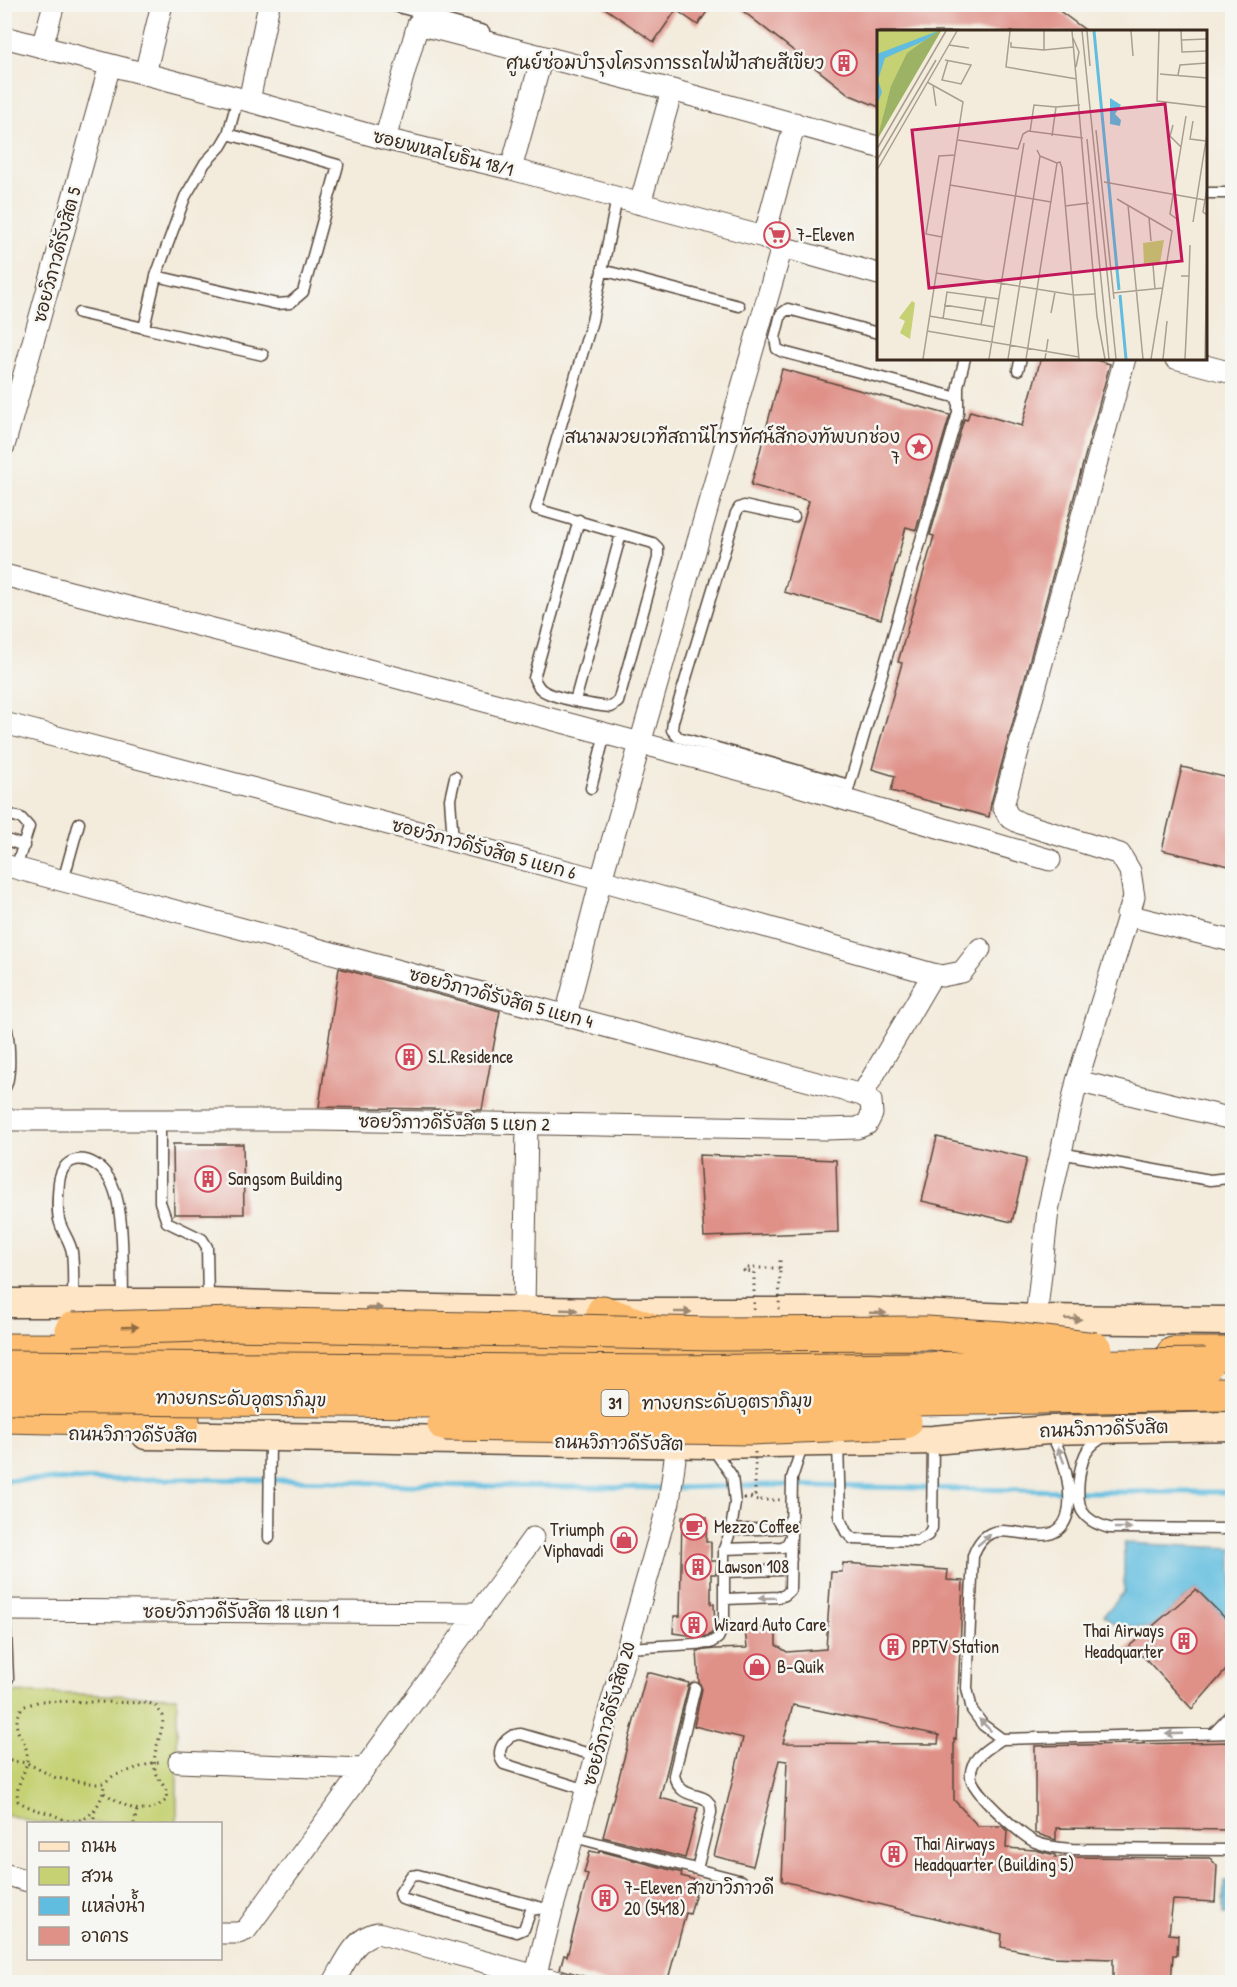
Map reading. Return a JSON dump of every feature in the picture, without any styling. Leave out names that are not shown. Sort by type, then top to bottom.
[{"type":"highway","points":[[603,1311],[710,1353]]},
{"type":"highway","points":[[4,1329],[72,1316],[233,1324],[700,1334],[927,1333],[1003,1338],[1227,1378]]},
{"type":"highway","points":[[4,1350],[710,1353],[1227,1378]]},
{"type":"highway","name":"ทางยกระดับอุตราภิมุข","points":[[4,1367],[1227,1378]]},
{"type":"highway","points":[[4,1416],[749,1428],[1172,1413],[1227,1378]]},
{"type":"highway","name":"ทางยกระดับอุตราภิมุข","points":[[4,1397],[658,1403],[1227,1378]]},
{"type":"highway","name":"ถนนวิภาวดีรังสิต","points":[[4,1403],[623,1411],[1227,1378]]},
{"type":"highway","points":[[510,1442],[623,1411]]},
{"type":"main road","points":[[4,1303],[72,1316],[123,1303],[208,1303],[603,1311],[867,1312],[1036,1319],[1233,1321]]},
{"type":"main road","name":"ถนนวิภาวดีรังสิต","points":[[4,1432],[677,1444],[933,1440],[1048,1430],[1233,1426]]},
{"type":"street","points":[[42,47],[54,4]]},
{"type":"street","points":[[145,74],[162,4]]},
{"type":"street","points":[[243,99],[269,4]]},
{"type":"street","points":[[385,140],[418,24],[877,146]]},
{"type":"street","name":"ซอยพหลโยธิน 18/1","points":[[4,37],[243,99],[385,140],[512,169],[877,273]]},
{"type":"street","points":[[512,169],[543,57]]},
{"type":"street","name":"ซอยวิภาวดีรังสิต 5","points":[[4,446],[110,65]]},
{"type":"street","points":[[640,204],[672,90]]},
{"type":"street","points":[[566,1015],[601,880],[641,744],[773,242],[795,123]]},
{"type":"street","points":[[1036,1319],[1048,1210],[1060,1153],[1077,1081],[1134,897],[1130,871],[1120,854],[1020,823],[1009,817],[1003,806],[1124,360]]},
{"type":"street","points":[[1183,360],[1233,373]]},
{"type":"street","points":[[4,575],[283,647],[641,744],[847,792],[1050,860]]},
{"type":"street","name":"ซอยวิภาวดีรังสิต 5 แยก 6","points":[[4,723],[601,880],[933,974],[942,976],[962,972],[980,949]]},
{"type":"street","name":"ซอยวิภาวดีรังสิต 5 แยก 4","points":[[10,867],[862,1095]]},
{"type":"street","points":[[1127,915],[1233,941]]},
{"type":"street","points":[[862,1095],[933,974]]},
{"type":"street","points":[[1077,1081],[1233,1119]]},
{"type":"street","name":"ซอยวิภาวดีรังสิต 5 แยก 2","points":[[4,1120],[316,1120],[826,1129],[856,1128],[867,1124],[872,1114],[871,1101],[862,1095]]},
{"type":"street","points":[[524,1309],[527,1124]]},
{"type":"street","name":"ซอยวิภาวดีรังสิต 20","points":[[534,1979],[548,1909],[574,1837],[671,1488],[677,1444]]},
{"type":"street","points":[[222,1933],[238,1934],[246,1930],[533,1538]]},
{"type":"street","name":"ซอยวิภาวดีรังสิต 18 แยก 1","points":[[5,1610],[477,1613]]},
{"type":"street","points":[[179,1762],[363,1769]]},
{"type":"street","points":[[4,1874],[27,1881]]},
{"type":"street","points":[[334,1983],[353,1949],[365,1937],[378,1933],[534,1979],[559,1983]]},
{"type":"lane","points":[[388,4],[877,136]]},
{"type":"lane","points":[[144,328],[156,276],[185,197],[205,163],[221,146],[243,99]]},
{"type":"lane","points":[[156,276],[277,304],[290,303],[303,292],[338,165],[228,134]]},
{"type":"lane","points":[[1207,193],[1233,193]]},
{"type":"lane","points":[[579,520],[534,678],[543,691],[575,701],[611,707],[618,702],[658,558],[658,548],[653,543],[579,520],[536,509],[592,321],[617,198]]},
{"type":"lane","points":[[602,270],[739,306]]},
{"type":"lane","points":[[877,332],[788,309],[781,314],[775,344],[777,349],[783,352],[958,398]]},
{"type":"lane","points":[[79,313],[263,355]]},
{"type":"lane","points":[[794,517],[744,506],[736,513],[672,730],[678,737],[847,792],[957,413],[958,387],[965,360]]},
{"type":"lane","points":[[575,701],[621,534]]},
{"type":"lane","points":[[591,788],[605,734]]},
{"type":"lane","points":[[453,841],[450,799],[455,777]]},
{"type":"lane","points":[[4,813],[21,818],[29,827],[24,846],[10,867]]},
{"type":"lane","points":[[63,881],[79,823]]},
{"type":"lane","points":[[4,839],[24,846]]},
{"type":"lane","points":[[4,1029],[8,1038],[9,1076],[8,1084],[4,1089]]},
{"type":"lane","points":[[160,1120],[160,1202],[163,1214],[167,1222],[202,1239],[207,1247],[208,1303]]},
{"type":"lane","points":[[1060,1153],[1210,1180],[1228,1178],[1233,1174]]},
{"type":"lane","points":[[72,1316],[72,1252],[69,1240],[59,1222],[59,1179],[64,1168],[73,1161],[85,1159],[95,1162],[108,1175],[115,1190],[120,1218],[123,1303]]},
{"type":"lane","points":[[1002,1740],[983,1725],[972,1710],[967,1688],[972,1556],[976,1545],[983,1537],[997,1531],[1048,1534],[1058,1530],[1074,1500],[1074,1484],[1085,1455],[1092,1444],[1118,1428]]},
{"type":"lane","points":[[1048,1430],[1074,1484]]},
{"type":"lane","points":[[269,1538],[270,1437]]},
{"type":"lane","points":[[838,1442],[840,1520],[846,1532],[853,1539],[917,1540],[928,1535],[932,1528],[933,1440]]},
{"type":"lane","points":[[628,1648],[713,1642],[723,1629],[724,1549],[735,1503],[732,1476],[710,1443]]},
{"type":"lane","points":[[725,1599],[785,1595],[791,1585],[792,1478],[804,1443]]},
{"type":"lane","points":[[1074,1500],[1093,1522],[1109,1528],[1233,1529]]},
{"type":"lane","points":[[730,1530],[781,1528],[786,1526],[791,1517]]},
{"type":"lane","points":[[724,1549],[783,1547],[791,1536]]},
{"type":"lane","points":[[725,1572],[781,1570],[788,1565],[791,1559]]},
{"type":"lane","points":[[5,1610],[8,1678]]},
{"type":"lane","points":[[695,1688],[674,1775],[682,1791],[706,1799],[711,1806],[697,1869]]},
{"type":"lane","points":[[1214,1733],[1233,1714]]},
{"type":"lane","points":[[1233,1733],[1002,1740],[985,1750],[974,1762],[970,1776],[975,1788],[984,1798],[1034,1841],[1056,1848],[1233,1850]]},
{"type":"lane","points":[[587,1790],[504,1764],[500,1759],[500,1750],[507,1737],[521,1734],[597,1756]]},
{"type":"lane","points":[[574,1837],[741,1881]]},
{"type":"lane","points":[[418,1875],[548,1909],[531,1910],[524,1929],[517,1932],[406,1900],[400,1896],[400,1893],[408,1879],[418,1875]]},
{"type":"path","points":[[780,1258],[780,1268]]},
{"type":"path","points":[[760,1500],[791,1498]]},
{"type":"path","points":[[95,1810],[78,1821],[71,1821],[29,1809],[18,1801],[16,1793],[18,1783],[27,1763],[25,1745],[17,1731],[16,1724],[22,1707],[40,1701],[155,1705],[164,1716],[161,1738],[154,1755],[155,1771],[167,1789],[166,1800],[151,1810],[137,1810],[104,1793]]},
{"type":"path","points":[[4,1760],[27,1763],[56,1778],[81,1783],[104,1783],[113,1776],[155,1762]]},
{"type":"path","points":[[93,1822],[95,1810],[104,1793],[104,1783]]},
{"type":"path","points":[[134,1822],[137,1810]]},
{"type":"green space","points":[[4,1692],[177,1697],[177,1822],[33,1822],[5,1814]]},
{"type":"water","points":[[1124,1543],[1232,1548],[1232,1626],[1196,1589],[1150,1628],[1116,1626],[1104,1615],[1124,1592]]},
{"type":"water","points":[[1224,1881],[1232,1881],[1232,1914],[1223,1914]]},
{"type":"building","name":"ศูนย์ซ่อมบำรุงโครงการรถไฟฟ้าสายสีเขียว","points":[[599,4],[712,4],[698,25],[676,10],[654,42]]},
{"type":"building","name":"ศูนย์ซ่อมบำรุงโครงการรถไฟฟ้าสายสีเขียว","points":[[734,4],[1050,4],[1085,30],[877,30],[877,106],[850,95]]},
{"type":"building","points":[[1040,360],[1097,360],[1110,364],[989,817],[891,791],[895,776],[872,769],[902,663],[898,662],[934,536],[930,535],[964,419],[967,420],[970,411],[1022,426]]},
{"type":"building","points":[[782,369],[950,415],[916,530],[906,527],[881,619],[784,592],[809,501],[751,485]]},
{"type":"building","points":[[1182,767],[1233,779],[1233,867],[1162,850]]},
{"type":"building","name":"S.L.Residence","points":[[339,968],[500,1011],[482,1110],[319,1107]]},
{"type":"building","points":[[937,1137],[1027,1158],[1012,1222],[922,1201]]},
{"type":"building","name":"Sangsom Building","points":[[173,1144],[243,1144],[244,1214],[174,1214]]},
{"type":"building","points":[[699,1155],[836,1160],[838,1232],[704,1237]]},
{"type":"building","points":[[682,1516],[707,1517],[706,1542],[711,1542],[711,1561],[717,1561],[716,1574],[711,1574],[711,1604],[714,1604],[715,1627],[708,1636],[673,1633],[674,1616],[680,1616]]},
{"type":"building","points":[[843,1563],[948,1570],[947,1580],[963,1581],[956,1739],[954,1738],[954,1800],[978,1826],[1002,1826],[1007,1831],[1006,1848],[1035,1850],[1055,1855],[1055,1857],[1210,1858],[1217,1866],[1215,1902],[1173,1900],[1169,1934],[1178,1935],[1177,1955],[1173,1955],[1171,1983],[1113,1983],[1113,1959],[1051,1957],[1001,1947],[1002,1934],[782,1881],[787,1761],[779,1760],[753,1866],[714,1856],[743,1738],[694,1726],[702,1689],[699,1682],[697,1651],[747,1648],[745,1629],[776,1628],[776,1645],[787,1652],[826,1649],[831,1572],[842,1572]],"holes":[[[793,1705],[939,1735],[938,1744],[783,1743]]]},
{"type":"building","name":"Thai Airways Headquarter","points":[[1196,1589],[1233,1626],[1233,1662],[1192,1709],[1143,1656],[1119,1655]]},
{"type":"building","points":[[647,1672],[689,1683],[660,1798],[698,1808],[685,1858],[603,1837]]},
{"type":"building","points":[[1233,1742],[1233,1830],[1056,1828],[1056,1840],[1035,1833],[1035,1746]]},
{"type":"building","points":[[590,1851],[599,1853],[600,1851],[682,1873],[681,1876],[699,1881],[690,1914],[686,1913],[667,1983],[606,1983],[560,1969],[564,1955],[567,1956],[588,1874],[584,1873]]},
{"type":"waterway","points":[[4,1480],[194,1479],[342,1481],[407,1485],[667,1488]]},
{"type":"waterway","points":[[676,1488],[768,1485],[1069,1491]]},
{"type":"waterway","points":[[1078,1492],[1232,1492]]},
{"type":"place","name":"ศูนย์ซ่อมบำรุงโครงการรถไฟฟ้าสายสีเขียว","points":[[844,63]]},
{"type":"place","name":"7-Eleven","points":[[777,235]]},
{"type":"place","name":"สนามมวยเวทีสถานีโทรทัศน์สีกองทัพบกช่อง 7","points":[[919,447]]},
{"type":"place","name":"S.L.Residence","points":[[409,1057]]},
{"type":"place","name":"Sangsom Building","points":[[208,1179]]},
{"type":"place","name":"Mezzo Coffee","points":[[694,1527]]},
{"type":"place","name":"Triumph Viphavadi","points":[[624,1540]]},
{"type":"place","name":"Lawson 108","points":[[698,1567]]},
{"type":"place","name":"Wizard Auto Care","points":[[694,1625]]},
{"type":"place","name":"Thai Airways Headquarter","points":[[1184,1641]]},
{"type":"place","name":"PPTV Station","points":[[893,1647]]},
{"type":"place","name":"B-Quik","points":[[757,1667]]},
{"type":"place","name":"Thai Airways Headquarter (Building 5)","points":[[894,1854]]},
{"type":"place","name":"7-Eleven สาขาวิภาวดี 20 (5418)","points":[[605,1898]]}]
